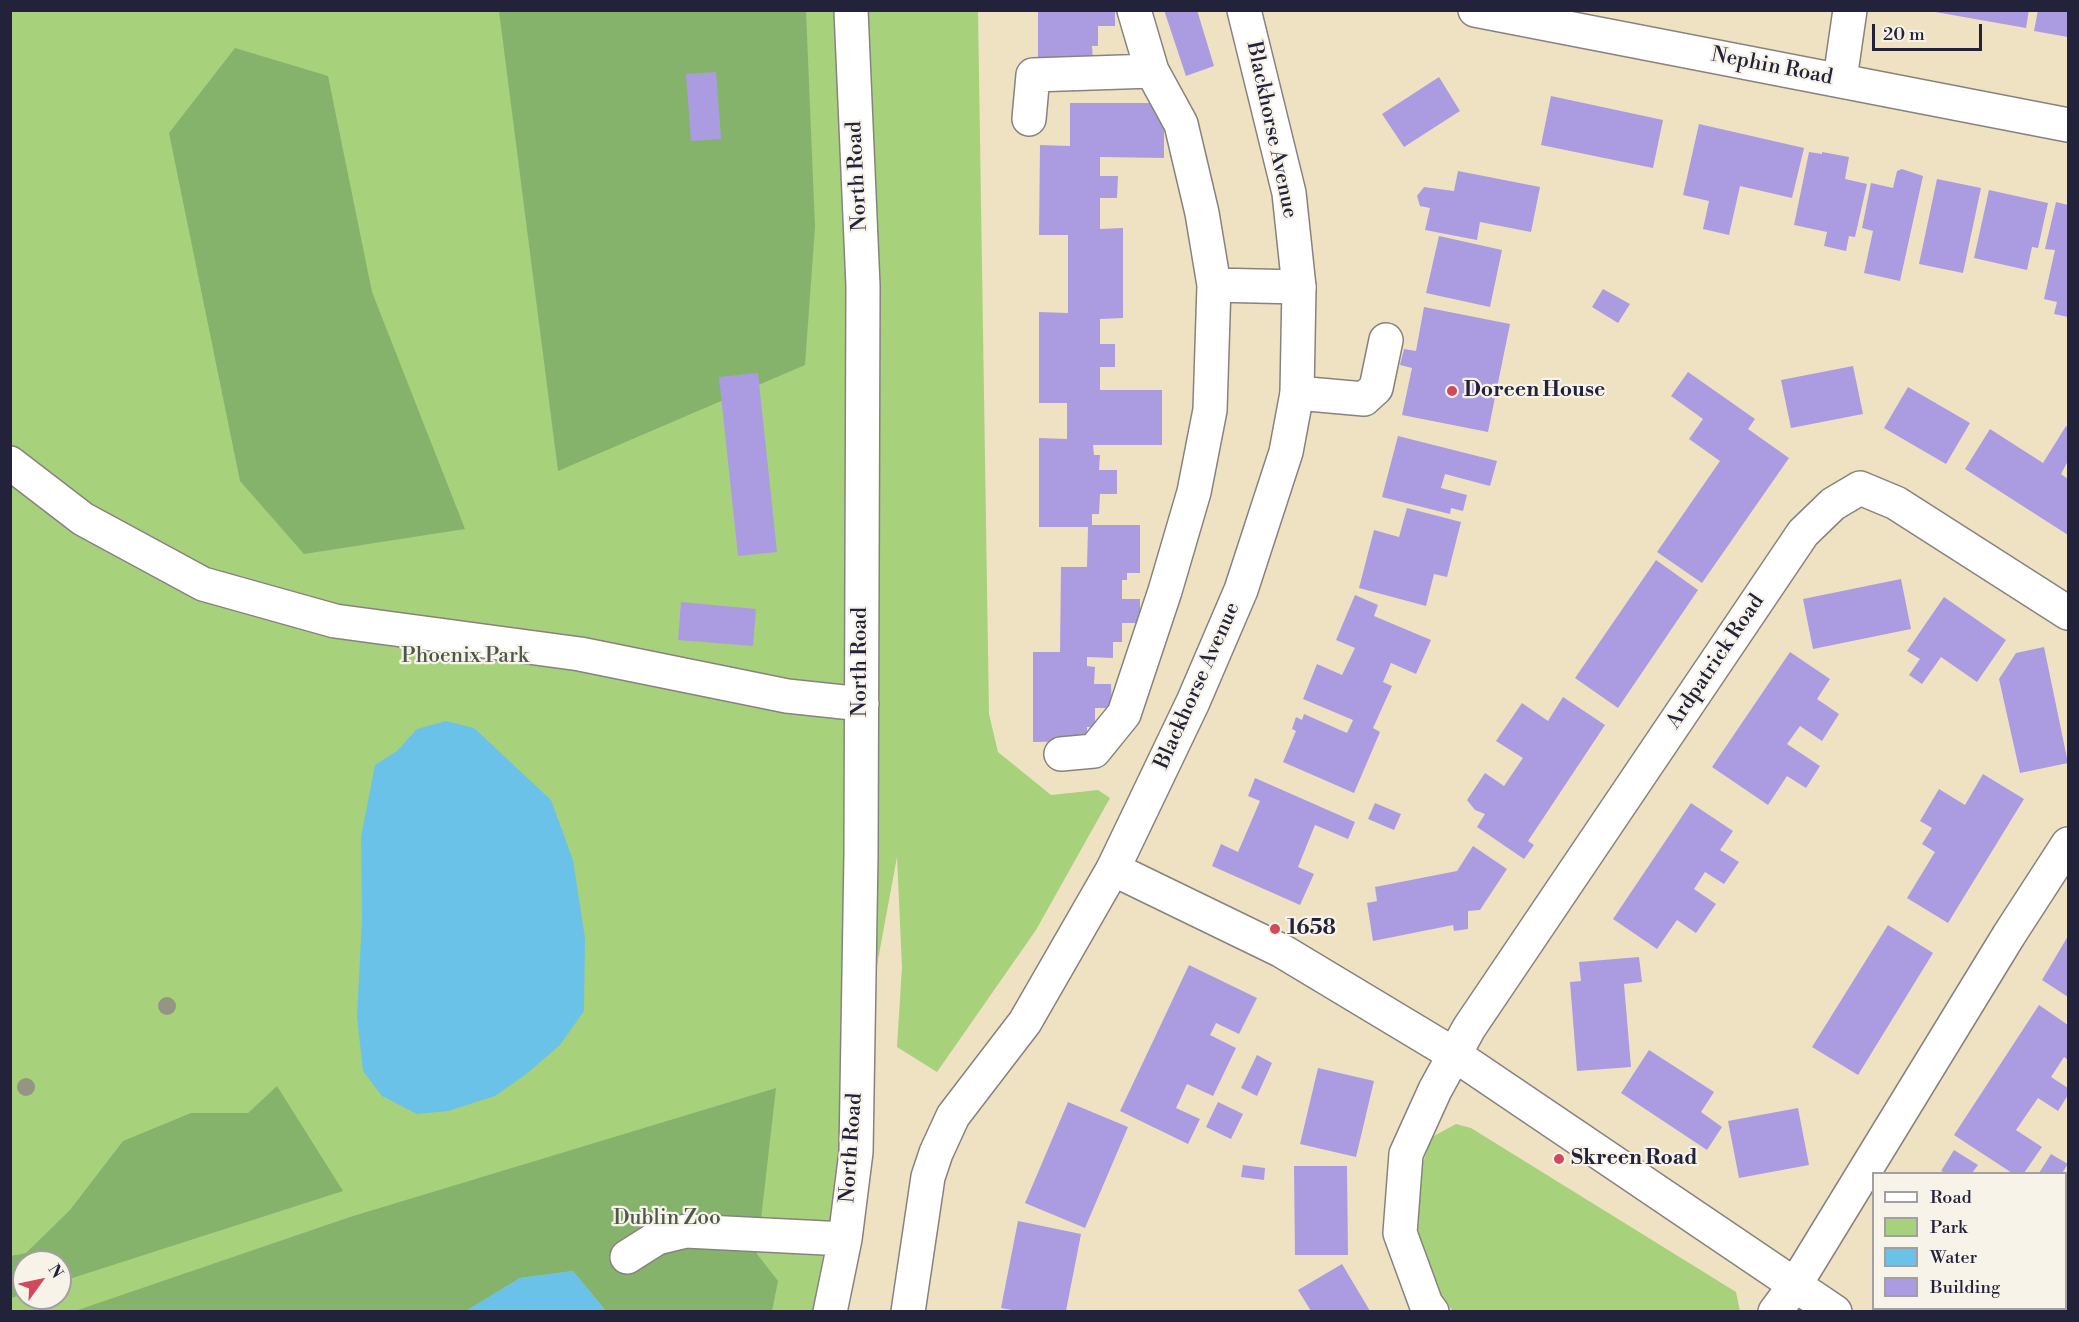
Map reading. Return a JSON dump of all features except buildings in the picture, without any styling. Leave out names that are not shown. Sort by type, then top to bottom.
[{"type":"street","name":"North Road","points":[[830,1311],[845,1239],[856,1152],[863,286],[851,10]]},
{"type":"street","points":[[1061,754],[1094,751],[1124,714],[1165,591],[1194,492],[1210,410],[1214,285],[1202,213],[1181,124],[1152,71],[1134,10]]},
{"type":"street","name":"Blackhorse Avenue","points":[[908,1311],[928,1177],[953,1116],[1025,1022],[1113,869],[1193,702],[1241,590],[1280,472],[1297,393],[1299,287],[1289,193],[1244,10]]},
{"type":"street","name":"Nephin Road","points":[[1475,10],[2068,125]]},
{"type":"street","points":[[1840,80],[1851,10]]},
{"type":"street","points":[[1029,119],[1033,75],[1152,71]]},
{"type":"street","points":[[1214,285],[1299,287]]},
{"type":"street","points":[[1297,393],[1364,399],[1376,388],[1386,340]]},
{"type":"street","points":[[10,463],[83,519],[203,584],[335,621],[580,654],[787,696],[861,704]]},
{"type":"street","name":"Ardpatrick Road","points":[[1455,1055],[1469,1028],[1803,533],[1833,504],[1860,488],[1896,503],[2068,613]]},
{"type":"street","points":[[1775,1311],[1795,1285],[2009,935],[2068,844]]},
{"type":"street","points":[[1113,869],[1282,951],[1455,1055],[1835,1311]]},
{"type":"street","points":[[1432,1311],[1426,1304],[1400,1233],[1406,1155],[1435,1090],[1455,1055]]},
{"type":"street","points":[[627,1257],[657,1238],[686,1231],[845,1239]]},
{"type":"green space","name":"Phoenix Park","points":[[10,11],[978,11],[989,714],[998,752],[1051,795],[1098,790],[1110,798],[1036,930],[937,1072],[897,1047],[902,967],[897,857],[813,1311],[11,1311]]},
{"type":"green space","points":[[499,11],[806,11],[815,227],[805,365],[558,471]]},
{"type":"green space","points":[[235,48],[328,76],[372,292],[465,529],[304,554],[240,481],[169,133]]},
{"type":"green space","points":[[277,1086],[343,1191],[72,1278],[72,1250],[29,1250],[70,1210],[123,1141],[191,1113],[248,1113]]},
{"type":"green space","name":"Dublin Zoo","points":[[776,1088],[757,1254],[778,1281],[772,1311],[606,1311],[573,1271],[520,1278],[466,1311],[72,1312],[350,1217]]},
{"type":"green space","points":[[1456,1124],[1471,1128],[1736,1292],[1740,1311],[1453,1311],[1436,1292],[1420,1255],[1415,1185],[1432,1137]]},
{"type":"green space","points":[[11,1256],[12,1256],[11,1298]]},
{"type":"water","points":[[446,721],[474,728],[551,800],[573,860],[585,938],[584,1011],[560,1045],[525,1075],[495,1096],[448,1111],[417,1114],[382,1096],[363,1071],[357,1017],[362,919],[361,837],[375,765],[397,751],[417,729]]},
{"type":"water","points":[[573,1271],[606,1311],[466,1311],[520,1278]]},
{"type":"place","name":"Doreen House","points":[[1452,391]]},
{"type":"place","name":"1658","points":[[1275,929]]},
{"type":"place","name":"Skreen Road","points":[[1559,1159]]}]
